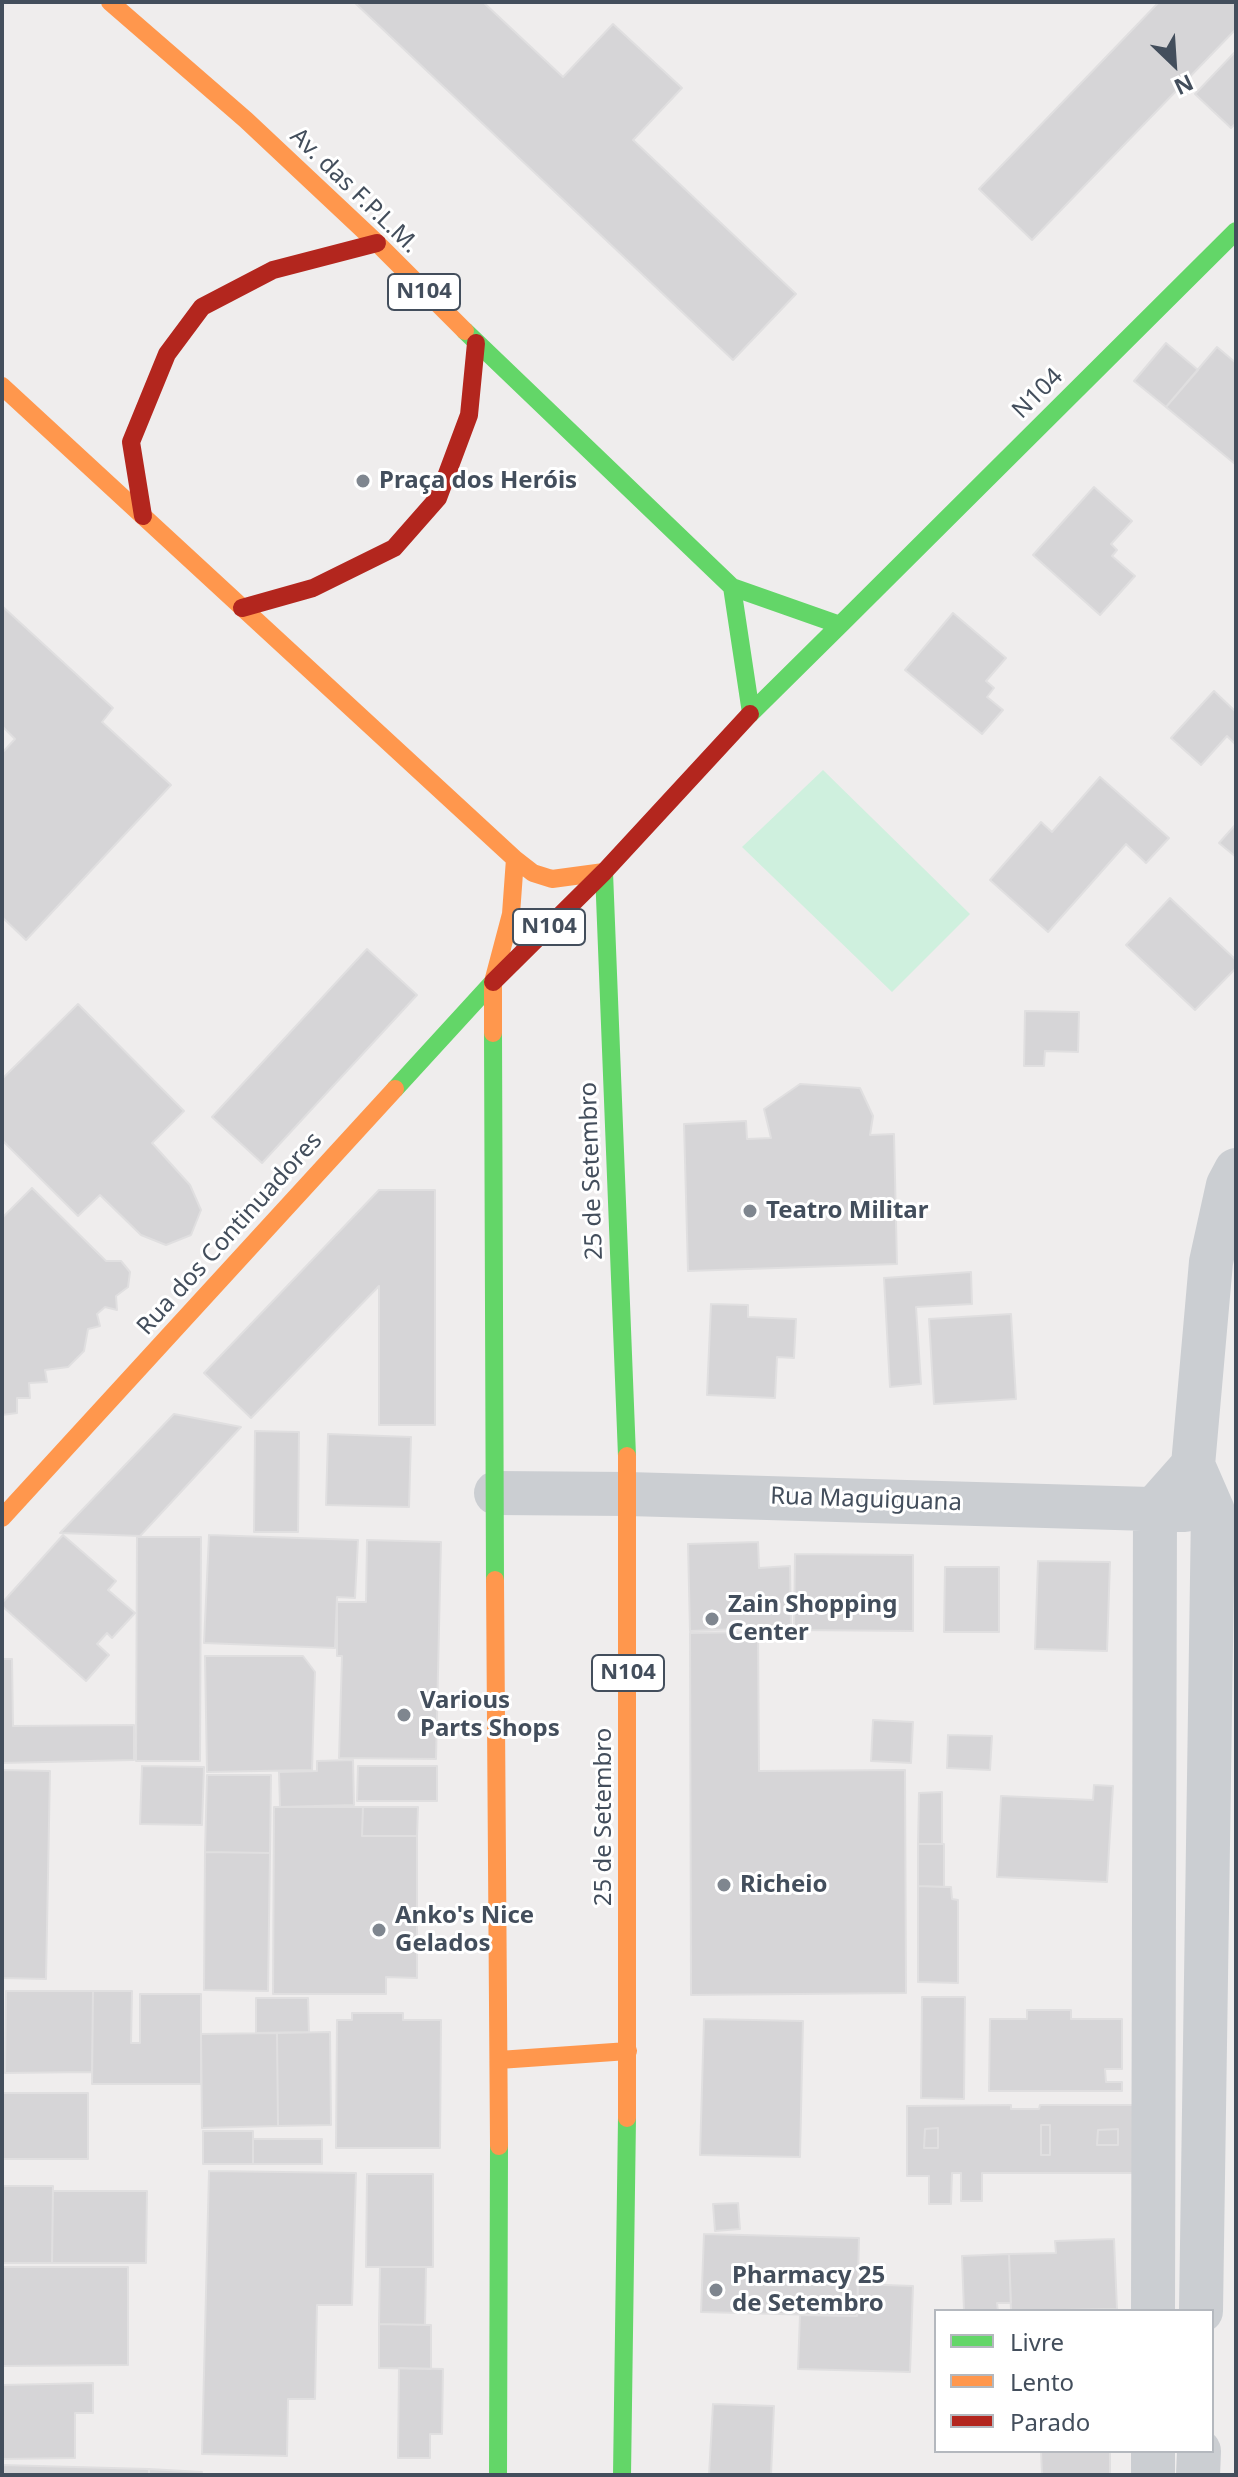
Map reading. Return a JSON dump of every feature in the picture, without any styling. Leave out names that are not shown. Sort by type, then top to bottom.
[{"type":"main road","name":"Av. das F.P.L.M.","points":[[110,2],[246,120],[377,243],[476,343],[732,587]]},
{"type":"main road","name":"N104","points":[[493,982],[604,872],[751,713],[1236,231]]},
{"type":"main road","points":[[143,516],[131,442],[167,354],[202,307],[273,270],[377,243]]},
{"type":"main road","points":[[242,608],[313,588],[394,548],[403,538],[438,498],[469,415],[476,343]]},
{"type":"main road","name":"N104","points":[[2,386],[515,859],[533,873],[552,879],[604,872]]},
{"type":"main road","points":[[732,587],[751,713]]},
{"type":"main road","name":"N104","points":[[732,587],[840,625]]},
{"type":"main road","name":"N104","points":[[498,2475],[493,982],[511,914],[515,859]]},
{"type":"main road","name":"25 de Setembro","points":[[604,872],[628,1494],[628,2051],[622,2475]]},
{"type":"main road","name":"Rua dos Continuadores","points":[[2,1518],[493,982]]},
{"type":"main road","points":[[499,2060],[628,2051]]},
{"type":"street","points":[[1153,2309],[1155,1508],[1193,1465],[1211,1262],[1228,1185],[1236,1170]]},
{"type":"street","points":[[1193,1465],[1224,1510],[1201,2309]]},
{"type":"street","name":"Rua Maguiguana","points":[[496,1493],[1224,1510]]},
{"type":"street","points":[[1153,2453],[1153,2475]]},
{"type":"street","points":[[1198,2475],[1199,2453]]},
{"type":"green space","points":[[823,770],[970,914],[892,992],[742,847]]},
{"type":"building","points":[[354,2],[483,2],[563,77],[613,24],[682,88],[633,140],[796,294],[733,360]]},
{"type":"building","points":[[1159,2],[1236,2],[1236,29],[1032,240],[979,189]]},
{"type":"building","points":[[1236,51],[1236,123],[1231,128],[1195,94]]},
{"type":"building","points":[[1166,343],[1198,370],[1166,407],[1134,381]]},
{"type":"building","points":[[1217,347],[1236,363],[1235,464],[1166,407]]},
{"type":"building","points":[[1094,487],[1132,521],[1111,544],[1117,550],[1112,556],[1135,576],[1100,615],[1033,555]]},
{"type":"building","points":[[2,606],[113,708],[102,722],[171,785],[26,940],[2,917],[2,753],[15,739],[2,726]]},
{"type":"building","points":[[953,613],[1006,658],[986,681],[994,688],[987,697],[1003,710],[982,734],[905,670]]},
{"type":"building","points":[[1214,691],[1236,712],[1236,745],[1227,736],[1201,765],[1171,738]]},
{"type":"building","points":[[1100,777],[1169,838],[1146,863],[1126,844],[1048,932],[990,880],[1041,822],[1052,832]]},
{"type":"building","points":[[1236,824],[1236,857],[1219,843]]},
{"type":"building","points":[[1170,898],[1236,960],[1236,968],[1195,1010],[1126,945]]},
{"type":"building","points":[[367,949],[417,995],[262,1163],[212,1117]]},
{"type":"building","points":[[78,1004],[184,1111],[152,1143],[190,1185],[201,1210],[191,1235],[166,1245],[141,1235],[100,1195],[78,1216],[2,1140],[2,1079]]},
{"type":"building","points":[[1025,1011],[1079,1012],[1078,1052],[1045,1051],[1044,1066],[1024,1066]]},
{"type":"building","points":[[800,1084],[860,1088],[873,1116],[870,1135],[894,1134],[897,1264],[688,1271],[684,1124],[746,1121],[747,1139],[771,1138],[764,1109]]},
{"type":"building","points":[[32,1188],[106,1261],[121,1261],[130,1272],[128,1287],[116,1296],[117,1310],[105,1307],[97,1314],[100,1326],[88,1329],[84,1351],[68,1367],[45,1370],[47,1382],[29,1383],[30,1398],[17,1398],[17,1413],[2,1415],[2,1218]]},
{"type":"building","points":[[379,1190],[435,1190],[435,1425],[379,1425],[379,1286],[251,1418],[204,1373]]},
{"type":"building","points":[[971,1272],[972,1304],[916,1307],[921,1384],[890,1387],[884,1278]]},
{"type":"building","points":[[711,1304],[748,1305],[748,1317],[796,1319],[794,1358],[777,1357],[775,1398],[707,1395]]},
{"type":"building","points":[[1011,1314],[1016,1399],[934,1404],[929,1319]]},
{"type":"building","points":[[174,1414],[241,1427],[140,1536],[60,1533]]},
{"type":"building","points":[[255,1431],[299,1432],[298,1532],[254,1532]]},
{"type":"building","points":[[328,1434],[411,1437],[409,1507],[326,1505]]},
{"type":"building","points":[[63,1535],[116,1581],[108,1590],[135,1613],[112,1638],[107,1633],[97,1644],[109,1655],[86,1681],[2,1606]]},
{"type":"building","points":[[209,1535],[358,1540],[355,1598],[337,1597],[335,1648],[204,1643]]},
{"type":"building","points":[[137,1537],[201,1537],[200,1761],[136,1761]]},
{"type":"building","points":[[367,1540],[441,1542],[436,1759],[339,1758],[342,1656],[337,1656],[337,1602],[366,1602]]},
{"type":"building","points":[[758,1542],[759,1568],[790,1566],[791,1627],[690,1631],[688,1544]]},
{"type":"building","points":[[795,1554],[913,1555],[913,1631],[794,1630]]},
{"type":"building","points":[[1038,1561],[1110,1562],[1107,1651],[1035,1649]]},
{"type":"building","points":[[945,1567],[999,1567],[999,1632],[944,1632]]},
{"type":"building","points":[[758,1632],[759,1771],[905,1770],[906,1993],[691,1995],[690,1633]]},
{"type":"building","points":[[205,1656],[303,1656],[315,1672],[312,1770],[207,1772]]},
{"type":"building","points":[[2,1659],[12,1659],[13,1726],[134,1725],[134,1760],[2,1763]]},
{"type":"building","points":[[873,1720],[913,1722],[911,1763],[871,1761]]},
{"type":"building","points":[[948,1735],[992,1736],[990,1770],[947,1768]]},
{"type":"building","points":[[353,1760],[354,1805],[280,1807],[279,1772],[317,1771],[317,1761]]},
{"type":"building","points":[[142,1766],[204,1767],[202,1825],[140,1824]]},
{"type":"building","points":[[358,1766],[437,1766],[437,1801],[357,1801]]},
{"type":"building","points":[[2,1770],[50,1771],[46,1979],[2,1978]]},
{"type":"building","points":[[207,1775],[271,1775],[270,1853],[205,1852]]},
{"type":"building","points":[[1094,1785],[1113,1786],[1107,1882],[997,1877],[1001,1796],[1093,1800]]},
{"type":"building","points":[[942,1792],[942,1844],[918,1844],[919,1793]]},
{"type":"building","points":[[274,1807],[363,1807],[362,1836],[417,1836],[417,1978],[386,1977],[386,1994],[273,1994]]},
{"type":"building","points":[[363,1807],[418,1807],[417,1836],[362,1836]]},
{"type":"building","points":[[918,1844],[944,1844],[944,1887],[918,1886]]},
{"type":"building","points":[[205,1852],[270,1853],[268,1991],[204,1990]]},
{"type":"building","points":[[918,1886],[951,1887],[952,1899],[958,1900],[958,1983],[918,1982]]},
{"type":"building","points":[[6,1991],[93,1991],[92,2072],[5,2073]]},
{"type":"building","points":[[93,1991],[132,1991],[131,2043],[140,2043],[140,1994],[201,1994],[201,2084],[92,2084]]},
{"type":"building","points":[[922,1997],[965,1997],[964,2099],[921,2098]]},
{"type":"building","points":[[256,1998],[308,1998],[309,2032],[256,2033]]},
{"type":"building","points":[[1027,2010],[1071,2010],[1071,2019],[1122,2019],[1122,2069],[1105,2069],[1106,2082],[1122,2082],[1122,2091],[989,2091],[990,2019],[1027,2019]]},
{"type":"building","points":[[352,2013],[403,2013],[403,2020],[441,2020],[440,2148],[336,2148],[337,2020],[352,2020]]},
{"type":"building","points":[[704,2019],[803,2021],[800,2157],[700,2155]]},
{"type":"building","points":[[330,2032],[331,2125],[278,2126],[277,2033]]},
{"type":"building","points":[[277,2033],[278,2126],[202,2128],[201,2034]]},
{"type":"building","points":[[2,2093],[88,2093],[88,2159],[2,2159]]},
{"type":"building","points":[[1011,2105],[1011,2109],[1039,2109],[1040,2105],[1139,2105],[1139,2173],[982,2173],[982,2201],[961,2201],[961,2173],[952,2173],[951,2204],[929,2204],[929,2176],[907,2176],[907,2106]],"holes":[[[1041,2125],[1050,2125],[1050,2155],[1041,2155]],[[938,2128],[938,2148],[924,2148],[925,2129]],[[1118,2129],[1118,2145],[1097,2145],[1098,2130]]]},
{"type":"building","points":[[1041,2125],[1050,2125],[1050,2155],[1041,2155]]},
{"type":"building","points":[[938,2128],[938,2148],[924,2148],[925,2129]]},
{"type":"building","points":[[1118,2129],[1118,2145],[1097,2145],[1098,2130]]},
{"type":"building","points":[[203,2131],[253,2131],[253,2164],[203,2164]]},
{"type":"building","points":[[253,2139],[322,2139],[322,2164],[253,2164]]},
{"type":"building","points":[[209,2171],[356,2173],[352,2305],[317,2305],[315,2399],[288,2399],[287,2456],[202,2454]]},
{"type":"building","points":[[367,2174],[433,2174],[433,2267],[366,2267]]},
{"type":"building","points":[[2,2186],[53,2186],[52,2263],[2,2263]]},
{"type":"building","points":[[53,2191],[147,2191],[146,2263],[52,2263]]},
{"type":"building","points":[[738,2203],[740,2229],[715,2231],[713,2204]]},
{"type":"building","points":[[704,2234],[859,2238],[857,2316],[701,2312]]},
{"type":"building","points":[[1114,2239],[1117,2309],[1011,2309],[1009,2254],[1056,2253],[1055,2241]]},
{"type":"building","points":[[1009,2254],[1011,2303],[997,2303],[998,2309],[964,2309],[962,2256]]},
{"type":"building","points":[[2,2267],[128,2267],[128,2365],[2,2366]]},
{"type":"building","points":[[380,2267],[426,2267],[425,2325],[379,2324]]},
{"type":"building","points":[[858,2284],[913,2286],[910,2372],[798,2369],[800,2315],[857,2316]]},
{"type":"building","points":[[379,2324],[431,2325],[431,2369],[379,2368]]},
{"type":"building","points":[[399,2368],[443,2369],[442,2434],[430,2434],[430,2458],[398,2458]]},
{"type":"building","points":[[93,2383],[93,2413],[75,2413],[75,2458],[2,2459],[2,2385]]},
{"type":"building","points":[[713,2404],[774,2406],[771,2475],[709,2475]]},
{"type":"building","points":[[1041,2453],[1110,2453],[1110,2475],[1042,2475]]},
{"type":"building","points":[[2,2465],[149,2469],[149,2475],[2,2475]]},
{"type":"building","points":[[149,2469],[202,2472],[201,2475],[149,2475]]},
{"type":"traffic: fast","points":[[840,625],[1236,231]]},
{"type":"traffic: fast","points":[[465,331],[732,587],[840,625],[750,714]]},
{"type":"traffic: fast","points":[[732,587],[751,713]]},
{"type":"traffic: fast","points":[[604,872],[627,1456]]},
{"type":"traffic: fast","points":[[395,1089],[493,982]]},
{"type":"traffic: fast","points":[[493,1033],[495,1580]]},
{"type":"traffic: fast","points":[[622,2475],[627,2118]]},
{"type":"traffic: fast","points":[[498,2475],[499,2146]]},
{"type":"traffic: slow","points":[[110,2],[246,120],[465,331]]},
{"type":"traffic: slow","points":[[2,386],[515,859],[533,873],[552,879],[604,872]]},
{"type":"traffic: slow","points":[[493,1033],[493,982],[511,914],[515,859]]},
{"type":"traffic: slow","points":[[2,1518],[395,1089]]},
{"type":"traffic: slow","points":[[627,1456],[627,2118]]},
{"type":"traffic: slow","points":[[495,1580],[499,2146]]},
{"type":"traffic: slow","points":[[499,2060],[628,2051]]},
{"type":"traffic: jam","points":[[143,516],[131,442],[167,354],[202,307],[273,270],[377,243]]},
{"type":"traffic: jam","points":[[242,608],[313,588],[394,548],[438,498],[469,415],[476,343]]},
{"type":"traffic: jam","points":[[493,982],[604,872],[750,714]]},
{"type":"place","name":"Praça dos Heróis","points":[[363,481]]},
{"type":"place","name":"Teatro Militar","points":[[750,1211]]},
{"type":"place","name":"Zain Shopping Center","points":[[712,1619]]},
{"type":"place","name":"Various Parts Shops","points":[[404,1715]]},
{"type":"place","name":"Richeio","points":[[724,1885]]},
{"type":"place","name":"Anko's Nice Gelados","points":[[379,1930]]},
{"type":"place","name":"Pharmacy 25 de Setembro","points":[[716,2290]]}]
